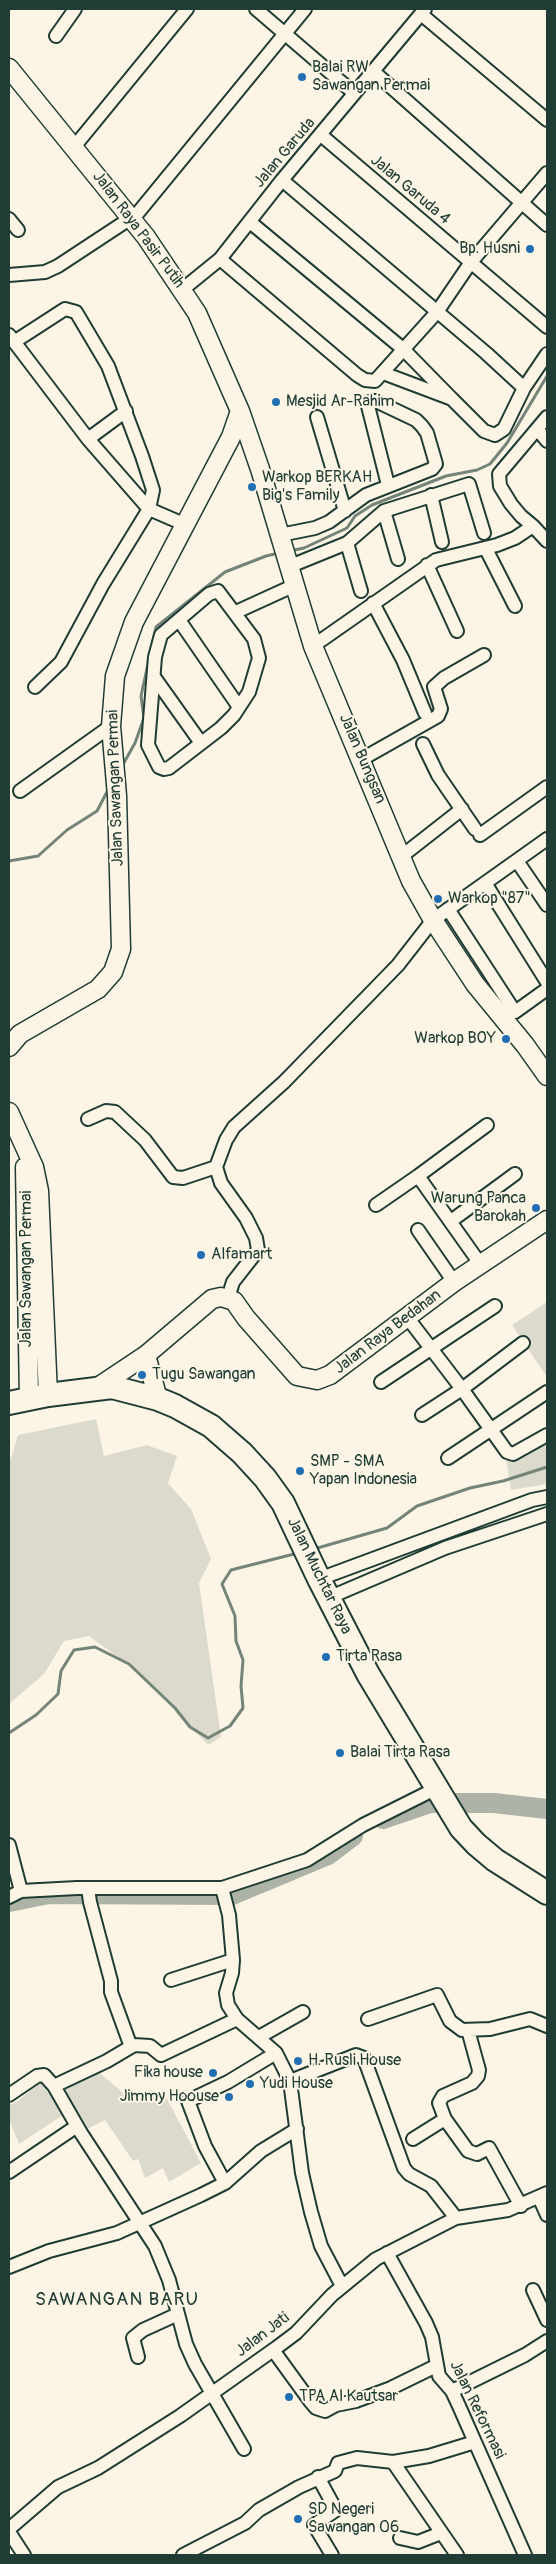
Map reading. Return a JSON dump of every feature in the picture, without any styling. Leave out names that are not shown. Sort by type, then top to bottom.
[{"type":"highway","name":"Jalan Muchtar Raya","points":[[29,1399],[98,1387],[112,1387],[158,1398],[211,1426],[242,1453],[266,1478],[283,1503],[320,1581],[391,1714],[467,1837],[547,1893]]},
{"type":"street","points":[[56,36],[75,9]]},
{"type":"street","points":[[74,147],[187,9]]},
{"type":"street","points":[[256,9],[354,93]]},
{"type":"street","points":[[9,275],[45,272],[131,219],[305,9]]},
{"type":"street","points":[[423,11],[547,120]]},
{"type":"street","name":"Jalan Garuda","points":[[183,289],[220,259],[282,180],[423,11]]},
{"type":"street","name":"Jalan Raya Pasir Putih","points":[[9,68],[131,219],[183,289],[197,313],[240,411]]},
{"type":"street","points":[[374,72],[547,225]]},
{"type":"street","name":"Jalan Garuda 4","points":[[321,135],[547,327]]},
{"type":"street","points":[[220,259],[357,375],[371,381],[375,380],[437,312],[472,262],[547,173]]},
{"type":"street","points":[[282,180],[524,388]]},
{"type":"street","points":[[9,219],[18,230]]},
{"type":"street","points":[[250,222],[404,349],[484,431],[495,435],[504,429],[524,388],[547,354]]},
{"type":"street","points":[[35,687],[61,662],[102,584],[149,509],[153,490],[126,411],[108,366],[76,312],[65,309],[11,338],[88,439],[149,509],[186,525]]},
{"type":"street","points":[[383,373],[452,399]]},
{"type":"street","points":[[284,552],[366,495],[432,469],[436,464],[427,432],[416,420],[376,401],[370,402],[368,406],[388,486]]},
{"type":"street","points":[[88,439],[126,411]]},
{"type":"street","name":"Jalan Sawangan Permai","points":[[9,1047],[20,1034],[98,989],[113,972],[121,948],[117,796],[111,726],[115,676],[134,622],[158,571],[186,525],[231,437],[240,411]]},
{"type":"street","name":"Jalan Bungsan","points":[[240,411],[313,646],[362,759],[411,881],[433,920],[475,984],[511,1027],[547,1076]]},
{"type":"street","points":[[317,417],[345,510]]},
{"type":"street","points":[[547,417],[499,474],[500,486],[511,504],[520,516],[547,541]]},
{"type":"street","points":[[538,430],[547,441]]},
{"type":"street","points":[[284,552],[347,544],[384,511],[469,484],[484,533]]},
{"type":"street","points":[[430,495],[442,542]]},
{"type":"street","points":[[384,511],[398,559]]},
{"type":"street","points":[[313,646],[436,560],[486,549],[515,538],[533,526]]},
{"type":"street","points":[[347,544],[360,591]]},
{"type":"street","points":[[486,549],[515,606]]},
{"type":"street","points":[[427,565],[457,631]]},
{"type":"street","points":[[236,612],[293,586]]},
{"type":"street","points":[[218,591],[236,612],[254,639],[259,658],[249,692],[221,728],[169,768],[159,767],[148,745],[155,657],[161,635],[209,594],[218,591]]},
{"type":"street","points":[[374,603],[425,713]]},
{"type":"street","points":[[179,620],[239,707]]},
{"type":"street","points":[[362,759],[438,716],[441,708],[434,687],[444,678],[484,654]]},
{"type":"street","points":[[154,677],[201,743]]},
{"type":"street","points":[[20,791],[111,726]]},
{"type":"street","points":[[423,744],[438,775],[478,832],[547,787]]},
{"type":"street","points":[[402,856],[462,809]]},
{"type":"street","points":[[98,1387],[146,1356],[212,1299],[228,1298],[233,1282],[258,1250],[256,1238],[246,1218],[221,1183],[216,1167],[226,1140],[234,1127],[284,1082],[392,971],[433,920],[547,840]]},
{"type":"street","points":[[517,861],[547,905]]},
{"type":"street","points":[[485,883],[547,982]]},
{"type":"street","points":[[448,909],[515,1012],[547,989]]},
{"type":"street","points":[[511,1027],[547,999]]},
{"type":"street","points":[[88,1119],[106,1111],[115,1112],[145,1140],[174,1176],[183,1178],[216,1167]]},
{"type":"street","name":"Jalan Sawangan Permai","points":[[9,1112],[21,1139],[31,1179],[44,1299],[29,1399]]},
{"type":"street","points":[[376,1205],[487,1125]]},
{"type":"street","points":[[451,1221],[515,1174]]},
{"type":"street","points":[[418,1176],[481,1265]]},
{"type":"street","name":"Jalan Sawangan Permai","points":[[29,1399],[26,1299],[31,1179]]},
{"type":"street","name":"Jalan Raya Bedahan","points":[[228,1298],[234,1300],[285,1364],[297,1376],[308,1380],[317,1380],[330,1375],[454,1282],[547,1220]]},
{"type":"street","points":[[418,1230],[454,1282]]},
{"type":"street","points":[[26,1299],[44,1299]]},
{"type":"street","points":[[381,1382],[495,1306]]},
{"type":"street","points":[[406,1317],[462,1389],[507,1452],[513,1454],[547,1435]]},
{"type":"street","points":[[422,1415],[462,1389],[523,1343]]},
{"type":"street","points":[[146,1356],[158,1398]]},
{"type":"street","points":[[448,1458],[547,1392]]},
{"type":"street","points":[[320,1581],[532,1500],[547,1497]]},
{"type":"street","points":[[320,1581],[445,1548],[547,1514]]},
{"type":"street","points":[[9,1845],[15,1894],[222,1891],[307,1860],[363,1826],[443,1797]]},
{"type":"street","points":[[222,1891],[229,1915],[233,1960],[232,1973],[226,1994],[228,2005],[237,2018],[276,2053],[290,2081],[302,2173],[311,2212],[321,2246],[342,2286]]},
{"type":"street","points":[[89,1893],[111,1981],[111,1992],[131,2047]]},
{"type":"street","points":[[171,1980],[233,1960]]},
{"type":"street","points":[[368,2019],[437,1995],[450,2021],[456,2027],[468,2030],[490,2029],[530,2020],[547,2026]]},
{"type":"street","points":[[259,2037],[303,2012]]},
{"type":"street","points":[[54,2086],[131,2047],[143,2044],[150,2046],[161,2055],[237,2018]]},
{"type":"street","points":[[468,2030],[478,2076],[472,2082],[443,2096],[439,2103],[444,2119],[468,2151],[477,2154],[489,2148],[520,2206]]},
{"type":"street","points":[[225,2182],[205,2146],[188,2101],[228,2082],[276,2053]]},
{"type":"street","points":[[290,2081],[356,2055],[364,2058],[404,2168],[410,2174],[431,2186],[456,2218]]},
{"type":"street","points":[[9,2095],[38,2076],[44,2075],[54,2086],[76,2126],[141,2222],[164,2265],[189,2351],[244,2449]]},
{"type":"street","points":[[413,2139],[444,2119]]},
{"type":"street","points":[[9,2172],[76,2126]]},
{"type":"street","points":[[9,2267],[49,2251],[117,2233],[225,2182],[261,2151],[297,2129]]},
{"type":"street","points":[[543,2195],[547,2214]]},
{"type":"street","name":"Jalan Jati","points":[[9,2530],[58,2487],[98,2468],[212,2394],[273,2350],[296,2333],[342,2286],[362,2269],[387,2253],[456,2218],[520,2206],[543,2195]]},
{"type":"street","name":"Jalan Reformasi","points":[[387,2253],[426,2323],[432,2338],[436,2366],[441,2380],[452,2390],[525,2555]]},
{"type":"street","points":[[533,2290],[547,2320]]},
{"type":"street","points":[[138,2357],[133,2338],[143,2330],[178,2314]]},
{"type":"street","points":[[452,2390],[525,2355],[547,2341]]},
{"type":"street","points":[[273,2350],[310,2401],[316,2408],[325,2411],[336,2405],[356,2401],[391,2388],[436,2366]]},
{"type":"street","points":[[183,2555],[245,2523],[259,2510],[318,2477],[334,2471],[338,2464],[357,2458],[393,2462],[429,2456],[475,2442]]},
{"type":"street","points":[[393,2462],[457,2555]]},
{"type":"street","points":[[318,2477],[336,2510],[314,2525],[332,2555]]},
{"type":"street","points":[[9,2530],[24,2555]]},
{"type":"street","points":[[400,2538],[418,2542],[442,2533]]},
{"type":"shaded area","points":[[547,1302],[547,1377],[512,1325]]},
{"type":"shaded area","points":[[96,1419],[104,1456],[147,1445],[177,1456],[168,1483],[191,1509],[211,1559],[199,1583],[221,1737],[208,1745],[137,1671],[89,1636],[64,1641],[44,1674],[9,1704],[9,1460],[11,1459],[18,1435]]},
{"type":"shaded area","points":[[547,1432],[547,1484],[511,1490],[506,1458]]},
{"type":"shaded area","points":[[94,2068],[129,2098],[150,2090],[167,2099],[201,2163],[169,2182],[163,2168],[145,2178],[138,2159],[133,2161],[105,2120],[85,2130],[61,2086]]},
{"type":"shaded area","points":[[40,2083],[66,2113],[19,2144],[9,2119],[9,2105],[18,2101]]},
{"type":"waterway","points":[[290,551],[304,548],[347,528],[355,516],[372,505],[446,476],[477,470],[490,464],[507,443],[547,376]]},
{"type":"waterway","points":[[121,768],[135,743],[144,718],[141,696],[156,627],[225,572],[279,553]]},
{"type":"waterway","points":[[9,861],[38,856],[67,830],[97,811],[109,788]]},
{"type":"waterway","points":[[314,1549],[387,1528],[417,1506],[470,1488],[503,1481],[547,1467]]},
{"type":"waterway","points":[[9,1733],[36,1715],[58,1694],[61,1671],[74,1650],[95,1647],[129,1664],[175,1708],[190,1727],[208,1738],[230,1726],[243,1708],[241,1686],[243,1660],[236,1641],[235,1616],[222,1584],[231,1570],[298,1553]]},
{"type":"waterway","points":[[383,1819],[430,1803],[494,1803],[547,1809]]},
{"type":"waterway","points":[[9,1902],[49,1894],[232,1895],[328,1855],[353,1836]]},
{"type":"place","name":"Balai RW Sawangan Permai","points":[[302,77]]},
{"type":"place","name":"Bp. Husni","points":[[530,249]]},
{"type":"place","name":"Mesjid Ar-Rahim","points":[[276,402]]},
{"type":"place","name":"Warkop BERKAH Big's Family","points":[[252,487]]},
{"type":"place","name":"Warkop \"87\"","points":[[438,899]]},
{"type":"place","name":"Warkop BOY","points":[[506,1039]]},
{"type":"place","name":"Warung Panca Barokah","points":[[536,1208]]},
{"type":"place","name":"Alfamart","points":[[201,1255]]},
{"type":"place","name":"Tugu Sawangan","points":[[142,1375]]},
{"type":"place","name":"SMP - SMA Yapan Indonesia","points":[[300,1471]]},
{"type":"place","name":"Tirta Rasa","points":[[326,1657]]},
{"type":"place","name":"Balai Tirta Rasa","points":[[340,1753]]},
{"type":"place","name":"H. Rusli House","points":[[298,2061]]},
{"type":"place","name":"Fika house","points":[[213,2073]]},
{"type":"place","name":"Yudi House","points":[[250,2084]]},
{"type":"place","name":"Jimmy Hoouse","points":[[229,2097]]},
{"type":"place","name":"TPA Al Kautsar","points":[[289,2397]]},
{"type":"place","name":"SD Negeri Sawangan 06","points":[[298,2519]]},
{"type":"district","name":"SAWANGAN BARU","points":[[117,2300]]}]
